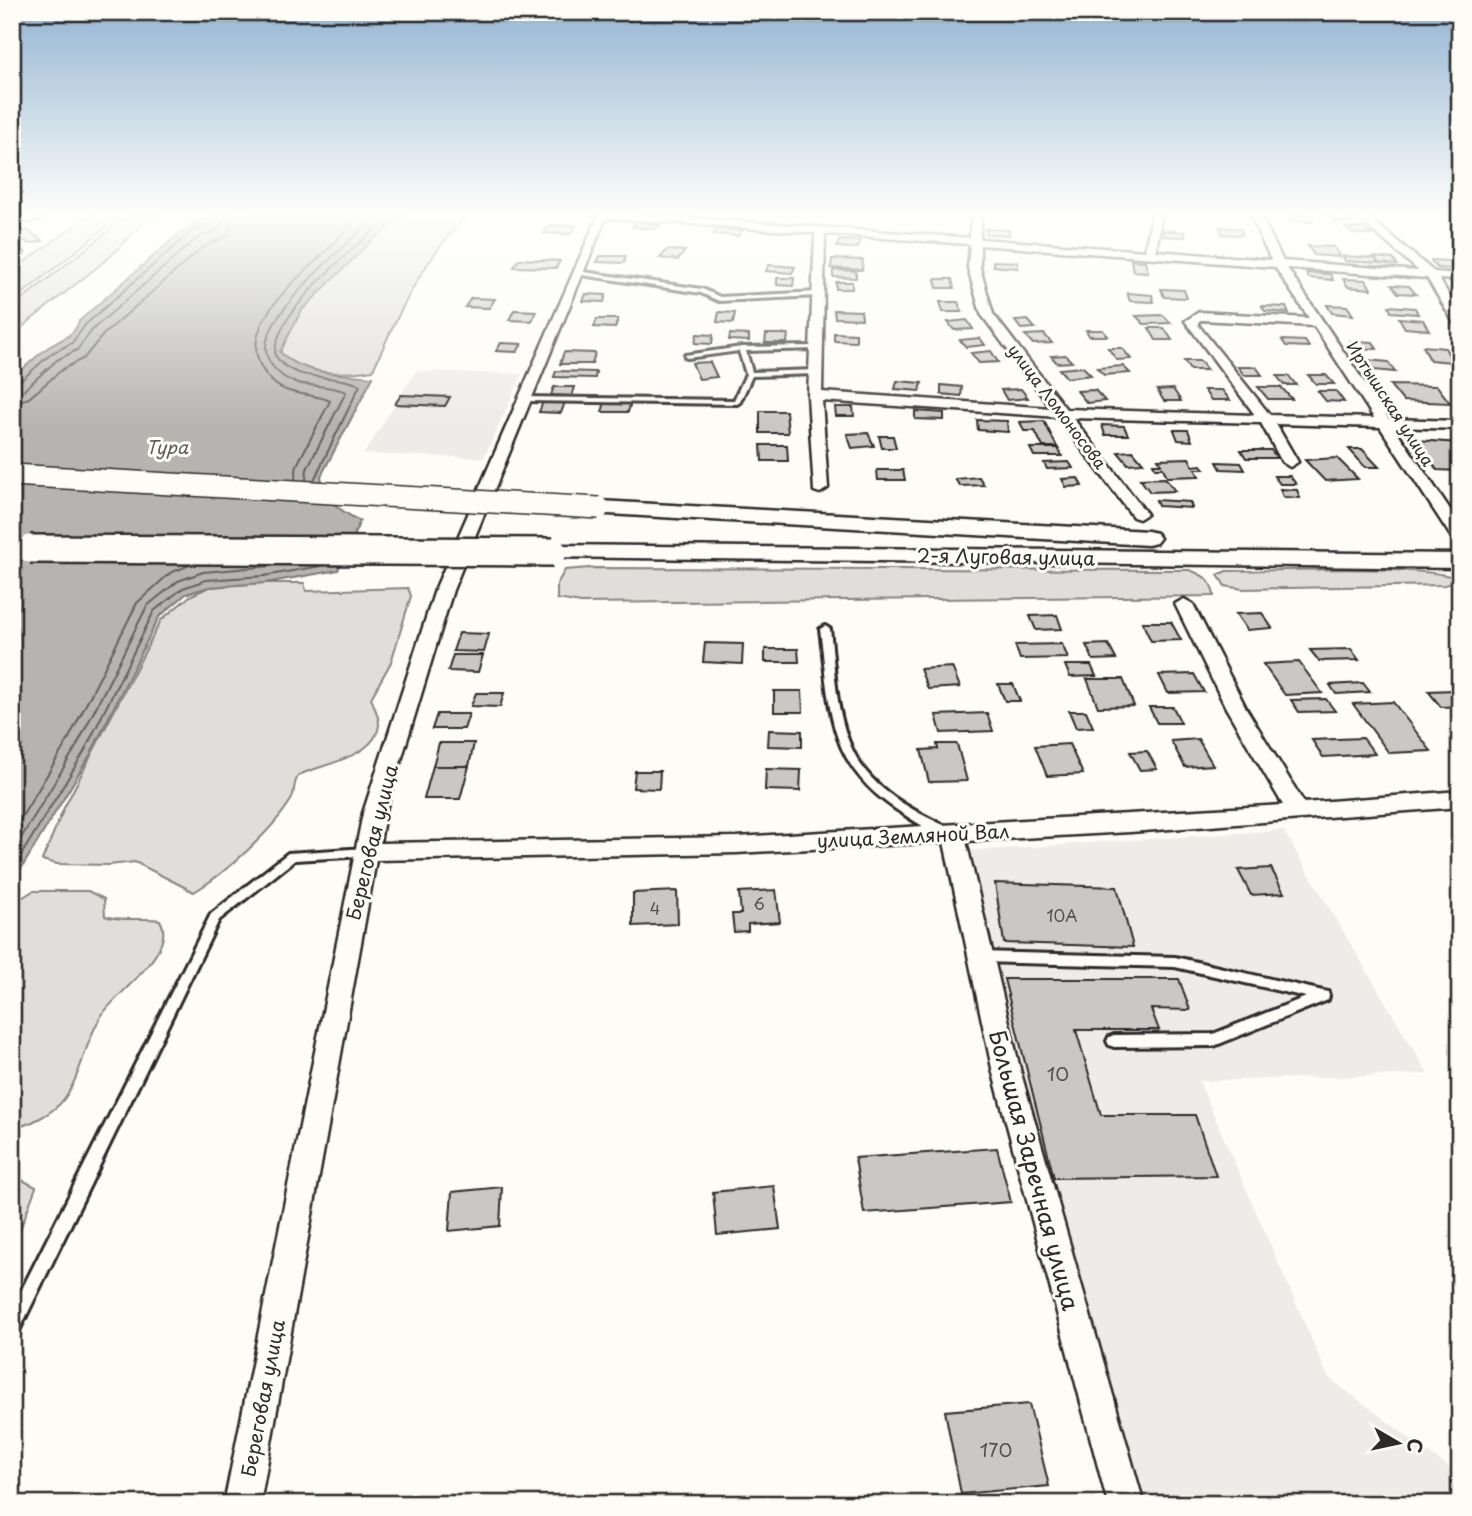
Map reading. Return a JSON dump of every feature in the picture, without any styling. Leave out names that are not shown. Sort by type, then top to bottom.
[{"type":"main road","name":"2-я Луговая улица","points":[[12,475],[1180,540],[1460,547]]},
{"type":"main road","name":"2-я Луговая улица","points":[[12,549],[1460,561]]},
{"type":"street","name":"Береговая улица","points":[[242,1504],[374,813],[444,590],[572,285]]},
{"type":"street","points":[[818,285],[815,396],[820,488]]},
{"type":"street","name":"улица Ломоносова","points":[[979,285],[988,314],[1139,514]]},
{"type":"street","name":"Иртышская улица","points":[[1293,285],[1383,425],[1460,537]]},
{"type":"street","points":[[1437,285],[1460,323]]},
{"type":"street","points":[[1290,462],[1267,421],[1191,321],[1199,316],[1317,322]]},
{"type":"street","points":[[815,396],[1065,413],[1383,425],[1460,425]]},
{"type":"street","points":[[1184,604],[1236,708],[1298,812]]},
{"type":"street","name":"улица Земляной Вал","points":[[366,852],[736,845],[953,834],[1460,799]]},
{"type":"street","name":"Большая Заречная улица","points":[[953,834],[1011,1086],[1126,1504]]},
{"type":"lane","points":[[659,285],[702,291],[719,299],[818,294]]},
{"type":"lane","points":[[687,356],[742,349],[816,348]]},
{"type":"lane","points":[[524,399],[737,402],[749,374],[742,349]]},
{"type":"lane","points":[[749,374],[816,372]]},
{"type":"lane","points":[[825,629],[842,737],[854,764],[906,812],[953,834]]},
{"type":"lane","points":[[12,1326],[215,917],[292,856],[366,852]]},
{"type":"lane","points":[[981,957],[1175,962],[1323,996],[1214,1040],[1114,1041]]},
{"type":"shaded area","points":[[12,285],[34,285],[12,302]]},
{"type":"shaded area","points":[[40,285],[75,285],[12,335],[12,307]]},
{"type":"shaded area","points":[[327,285],[415,285],[373,370],[336,373],[312,370],[280,352],[301,311]]},
{"type":"shaded area","points":[[416,371],[522,374],[484,458],[364,454]]},
{"type":"shaded area","points":[[565,570],[1189,570],[1206,579],[1214,596],[581,603],[557,599],[557,584]]},
{"type":"shaded area","points":[[1226,571],[1419,571],[1460,580],[1445,585],[1243,589],[1225,586],[1218,575]]},
{"type":"shaded area","points":[[304,583],[306,591],[408,588],[411,596],[391,662],[371,698],[379,724],[376,735],[369,744],[347,758],[299,775],[291,800],[272,825],[234,863],[194,892],[135,862],[109,865],[57,864],[42,860],[64,808],[161,620],[190,596],[209,587]]},
{"type":"shaded area","points":[[1283,830],[1428,1074],[1199,1081],[1328,1377],[1460,1476],[1460,1504],[1140,1504],[1017,1052],[970,851]]},
{"type":"shaded area","points":[[33,891],[88,891],[104,899],[105,916],[160,920],[163,932],[161,944],[154,957],[110,1005],[96,1025],[75,1079],[64,1099],[40,1118],[12,1128],[12,904]]},
{"type":"shaded area","points":[[12,1175],[36,1187],[12,1251]]},
{"type":"water","name":"Тура","points":[[121,285],[327,285],[301,311],[280,352],[290,360],[311,369],[373,377],[321,476],[326,492],[334,504],[360,521],[338,570],[265,583],[209,587],[186,594],[159,617],[90,755],[12,884],[12,379],[46,349],[70,335],[79,321]]},
{"type":"building","points":[[836,285],[852,285],[852,289],[836,289]]},
{"type":"building","points":[[936,285],[953,285],[954,288],[937,288]]},
{"type":"building","points":[[1347,285],[1369,285],[1371,289]]},
{"type":"building","points":[[1392,285],[1409,286],[1416,294],[1398,293]]},
{"type":"building","points":[[1161,289],[1184,290],[1187,298],[1164,297]]},
{"type":"building","points":[[1127,293],[1152,295],[1154,302],[1130,301]]},
{"type":"building","points":[[586,294],[606,295],[604,302],[583,301]]},
{"type":"building","points":[[471,298],[495,299],[489,308],[465,307]]},
{"type":"building","points":[[940,302],[958,302],[962,312],[943,312]]},
{"type":"building","points":[[1327,305],[1347,306],[1353,315],[1332,313]]},
{"type":"building","points":[[1262,306],[1286,307],[1289,313],[1265,311]]},
{"type":"building","points":[[1389,306],[1415,308],[1418,314],[1391,312]]},
{"type":"building","points":[[514,310],[536,311],[532,321],[509,320]]},
{"type":"building","points":[[834,310],[861,311],[862,319],[835,318]]},
{"type":"building","points":[[719,312],[735,313],[733,323],[717,322]]},
{"type":"building","points":[[1163,315],[1171,323],[1144,324],[1136,316]]},
{"type":"building","points":[[1399,318],[1423,320],[1429,330],[1405,328]]},
{"type":"building","points":[[597,319],[618,319],[615,328],[594,327]]},
{"type":"building","points":[[967,320],[973,329],[954,330],[948,322]]},
{"type":"building","points":[[1028,320],[1035,328],[1021,329],[1015,321]]},
{"type":"building","points":[[1149,328],[1164,328],[1172,340],[1156,340]]},
{"type":"building","points":[[1086,330],[1103,330],[1107,336],[1089,336]]},
{"type":"building","points":[[834,333],[856,334],[856,342],[834,341]]},
{"type":"building","points":[[697,334],[713,335],[712,344],[695,343]]},
{"type":"building","points":[[730,334],[749,335],[749,341],[729,340]]},
{"type":"building","points":[[766,334],[788,334],[787,343],[765,343]]},
{"type":"building","points":[[1044,334],[1052,343],[1033,344],[1025,335]]},
{"type":"building","points":[[980,338],[985,345],[966,347],[960,340]]},
{"type":"building","points":[[1282,340],[1305,341],[1309,347],[1286,346]]},
{"type":"building","points":[[1351,341],[1373,342],[1377,349],[1356,348]]},
{"type":"building","points":[[501,343],[522,344],[517,352],[496,351]]},
{"type":"building","points":[[1423,346],[1445,348],[1453,362],[1430,360]]},
{"type":"building","points":[[1108,348],[1122,348],[1131,359],[1117,360]]},
{"type":"building","points":[[991,351],[998,362],[979,363],[971,353]]},
{"type":"building","points":[[564,352],[595,353],[592,364],[560,364]]},
{"type":"building","points":[[1065,355],[1072,362],[1057,363],[1051,356]]},
{"type":"building","points":[[1367,360],[1388,362],[1395,372],[1374,370]]},
{"type":"building","points":[[1184,361],[1200,361],[1207,370],[1190,370]]},
{"type":"building","points":[[710,362],[717,377],[699,379],[692,363]]},
{"type":"building","points":[[1123,366],[1130,373],[1104,375],[1097,368]]},
{"type":"building","points":[[1083,367],[1091,375],[1067,378],[1059,369]]},
{"type":"building","points":[[1238,367],[1256,367],[1262,375],[1244,375]]},
{"type":"building","points":[[556,371],[596,372],[595,378],[554,377]]},
{"type":"building","points":[[1308,375],[1326,375],[1334,384],[1316,384]]},
{"type":"building","points":[[1277,376],[1289,376],[1296,385],[1284,385]]},
{"type":"building","points":[[897,381],[922,383],[920,391],[895,389]]},
{"type":"building","points":[[941,385],[962,387],[961,396],[941,394]]},
{"type":"building","points":[[1390,385],[1437,386],[1450,403],[1403,401]]},
{"type":"building","points":[[554,387],[575,387],[572,396],[551,395]]},
{"type":"building","points":[[1258,387],[1281,387],[1292,399],[1268,399]]},
{"type":"building","points":[[1021,389],[1028,398],[1007,400],[1001,390]]},
{"type":"building","points":[[1173,389],[1181,401],[1164,401],[1157,390]]},
{"type":"building","points":[[1095,390],[1105,401],[1087,403],[1077,391]]},
{"type":"building","points":[[1204,390],[1222,390],[1230,400],[1211,400]]},
{"type":"building","points":[[1318,391],[1336,391],[1344,402],[1326,401]]},
{"type":"building","points":[[401,395],[450,397],[445,406],[395,404]]},
{"type":"building","points":[[543,402],[565,402],[561,413],[539,412]]},
{"type":"building","points":[[605,402],[631,402],[628,412],[602,412]]},
{"type":"building","points":[[835,407],[853,407],[854,416],[836,416]]},
{"type":"building","points":[[760,411],[786,411],[788,433],[760,433]]},
{"type":"building","points":[[915,411],[944,413],[944,420],[915,419]]},
{"type":"building","points":[[977,420],[1007,421],[1008,432],[978,430]]},
{"type":"building","points":[[1044,421],[1057,447],[1043,447],[1035,431],[1024,431],[1020,422]]},
{"type":"building","points":[[1102,425],[1124,426],[1128,435],[1105,435]]},
{"type":"building","points":[[1174,430],[1188,430],[1192,441],[1178,440]]},
{"type":"building","points":[[868,433],[874,446],[852,448],[847,434]]},
{"type":"building","points":[[879,436],[893,436],[896,448],[882,448]]},
{"type":"building","points":[[1417,440],[1460,443],[1460,471],[1437,470]]},
{"type":"building","points":[[761,445],[787,445],[788,461],[762,461]]},
{"type":"building","points":[[1030,448],[1058,448],[1062,456],[1034,456]]},
{"type":"building","points":[[1349,449],[1362,449],[1379,467],[1365,467]]},
{"type":"building","points":[[1241,450],[1271,450],[1277,458],[1246,458]]},
{"type":"building","points":[[1133,451],[1143,463],[1128,464],[1118,452]]},
{"type":"building","points":[[1189,458],[1193,466],[1201,465],[1204,469],[1195,469],[1199,476],[1167,477],[1163,468],[1155,468],[1153,464],[1161,464],[1158,459]]},
{"type":"building","points":[[1337,458],[1358,479],[1325,481],[1305,460]]},
{"type":"building","points":[[1069,462],[1073,468],[1047,469],[1044,463]]},
{"type":"building","points":[[1217,462],[1241,463],[1245,470],[1221,469]]},
{"type":"building","points":[[877,470],[903,470],[905,480],[878,480]]},
{"type":"building","points":[[1274,476],[1290,476],[1296,484],[1280,484]]},
{"type":"building","points":[[979,477],[984,485],[960,486],[955,479]]},
{"type":"building","points":[[1078,478],[1082,486],[1066,487],[1062,479]]},
{"type":"building","points":[[1165,478],[1175,491],[1150,492],[1140,479]]},
{"type":"building","points":[[1280,489],[1297,490],[1300,498],[1283,497]]},
{"type":"building","points":[[1156,500],[1190,502],[1192,508],[1158,506]]},
{"type":"building","points":[[1262,613],[1272,628],[1247,630],[1236,614]]},
{"type":"building","points":[[1057,615],[1062,629],[1036,630],[1030,616]]},
{"type":"building","points":[[1142,622],[1171,622],[1181,640],[1151,641]]},
{"type":"building","points":[[459,633],[489,634],[484,652],[453,651]]},
{"type":"building","points":[[705,643],[743,644],[742,664],[703,662]]},
{"type":"building","points":[[1062,644],[1068,658],[1020,659],[1015,645]]},
{"type":"building","points":[[1108,644],[1116,659],[1093,660],[1086,645]]},
{"type":"building","points":[[765,649],[798,649],[799,662],[765,662]]},
{"type":"building","points":[[1351,649],[1359,660],[1319,661],[1310,650]]},
{"type":"building","points":[[453,655],[483,655],[478,672],[448,671]]},
{"type":"building","points":[[1299,662],[1322,693],[1285,695],[1263,664]]},
{"type":"building","points":[[1065,665],[1091,665],[1096,676],[1070,677]]},
{"type":"building","points":[[952,667],[960,687],[928,689],[920,669]]},
{"type":"building","points":[[1194,674],[1204,692],[1168,693],[1159,675]]},
{"type":"building","points":[[1087,679],[1123,679],[1134,706],[1098,707]]},
{"type":"building","points":[[1363,683],[1370,692],[1336,694],[1330,685]]},
{"type":"building","points":[[998,684],[1013,684],[1020,701],[1005,701]]},
{"type":"building","points":[[1455,690],[1460,695],[1460,706],[1441,707],[1428,691]]},
{"type":"building","points":[[774,691],[802,691],[803,712],[774,712]]},
{"type":"building","points":[[476,693],[504,693],[500,707],[471,706]]},
{"type":"building","points":[[1326,699],[1335,711],[1299,712],[1291,700]]},
{"type":"building","points":[[1393,702],[1431,751],[1389,753],[1353,704]]},
{"type":"building","points":[[1149,707],[1173,707],[1181,723],[1157,723]]},
{"type":"building","points":[[1069,711],[1086,711],[1093,727],[1076,728]]},
{"type":"building","points":[[987,713],[993,731],[941,733],[936,715]]},
{"type":"building","points":[[437,714],[469,714],[464,729],[432,729]]},
{"type":"building","points":[[769,730],[802,731],[802,747],[768,746]]},
{"type":"building","points":[[1363,738],[1375,754],[1323,757],[1312,740]]},
{"type":"building","points":[[1198,739],[1213,765],[1185,767],[1171,741]]},
{"type":"building","points":[[439,743],[474,743],[469,766],[433,766]]},
{"type":"building","points":[[937,744],[957,744],[967,781],[929,782],[921,750],[938,749]]},
{"type":"building","points":[[1069,744],[1083,774],[1047,776],[1035,746]]},
{"type":"building","points":[[1147,751],[1157,769],[1140,770],[1130,752]]},
{"type":"building","points":[[433,766],[469,766],[460,799],[424,799]]},
{"type":"building","points":[[766,769],[801,770],[800,791],[765,790]]},
{"type":"building","points":[[635,771],[660,771],[659,789],[633,788]]},
{"type":"building","points":[[1271,868],[1284,893],[1251,895],[1238,870]]},
{"type":"building","points":[[995,883],[1117,887],[1133,947],[1004,943]]},
{"type":"building","points":[[776,890],[780,922],[748,924],[748,931],[734,932],[732,914],[741,914],[739,892]]},
{"type":"building","points":[[677,891],[678,924],[633,926],[633,893]]},
{"type":"building","points":[[1004,979],[1179,979],[1190,1010],[1151,1009],[1159,1030],[1076,1030],[1101,1115],[1195,1115],[1216,1176],[1054,1178]]},
{"type":"building","points":[[997,1148],[1011,1202],[864,1213],[855,1158]]},
{"type":"building","points":[[774,1186],[780,1229],[717,1235],[713,1192]]},
{"type":"building","points":[[502,1187],[500,1226],[449,1231],[452,1192]]},
{"type":"building","points":[[1029,1404],[1049,1486],[961,1494],[945,1411]]}]
